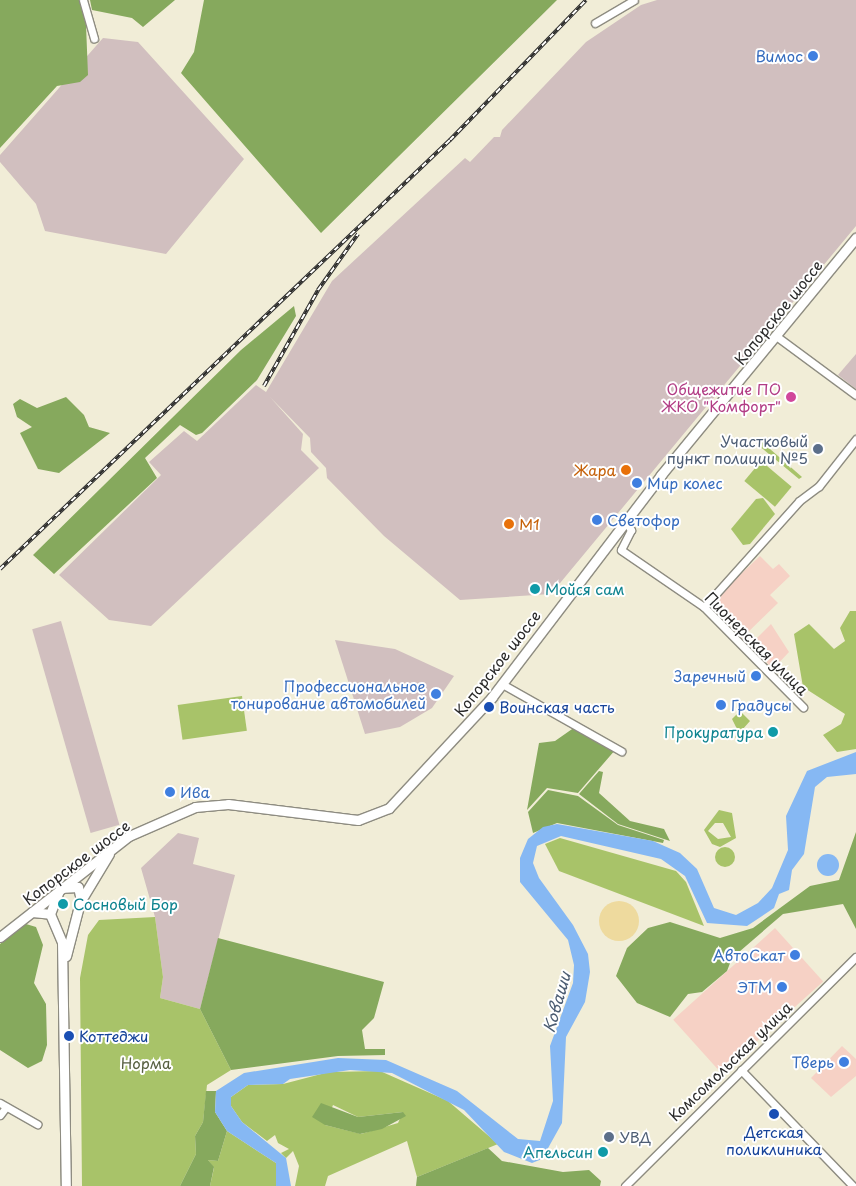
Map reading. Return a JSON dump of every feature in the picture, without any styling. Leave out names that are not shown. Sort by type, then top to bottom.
[{"type":"main road","name":"Копорское шоссе","points":[[0,938],[60,888],[115,846],[158,821],[195,807],[228,804],[344,820],[374,817],[396,800],[502,684],[625,521],[856,238]]},
{"type":"main road","points":[[64,962],[80,902],[115,846]]},
{"type":"main road","points":[[66,1186],[64,962],[52,918],[60,888],[78,887],[80,902]]},
{"type":"main road","points":[[32,912],[67,922],[76,916]]},
{"type":"street","points":[[83,0],[94,38]]},
{"type":"street","points":[[596,23],[634,0]]},
{"type":"street","points":[[776,336],[856,395]]},
{"type":"street","points":[[704,607],[799,501],[819,486],[856,438]]},
{"type":"street","name":"Пионерская улица","points":[[625,521],[631,530],[621,550],[704,607],[802,707]]},
{"type":"street","points":[[502,684],[621,751]]},
{"type":"street","name":"Комсомольская улица","points":[[625,1186],[856,957]]},
{"type":"street","points":[[741,1070],[853,1186]]},
{"type":"street","points":[[0,1115],[3,1105],[37,1124]]},
{"type":"shaded area","points":[[657,0],[856,0],[856,226],[551,594],[460,600],[384,536],[327,478],[326,468],[311,452],[310,438],[270,397],[303,434],[301,450],[319,468],[151,626],[109,620],[59,575],[161,475],[149,462],[184,431],[197,441],[256,385],[266,392],[332,281],[465,158],[470,162],[494,137],[500,137],[502,130],[586,42],[641,5]]},
{"type":"shaded area","points":[[103,38],[138,42],[244,159],[166,254],[45,231],[36,204],[0,162],[0,155]]},
{"type":"shaded area","points":[[856,354],[856,389],[838,375]]},
{"type":"shaded area","points":[[760,556],[773,569],[779,564],[790,576],[770,595],[778,603],[741,639],[708,605]]},
{"type":"shaded area","points":[[61,621],[119,825],[91,833],[32,629]]},
{"type":"shaded area","points":[[771,624],[789,652],[773,669],[750,645]]},
{"type":"shaded area","points":[[335,640],[395,649],[454,676],[432,708],[400,727],[365,734]]},
{"type":"shaded area","points":[[178,833],[199,838],[193,864],[235,875],[200,1009],[160,998],[163,977],[155,917],[141,868]]},
{"type":"shaded area","points":[[775,928],[823,982],[721,1073],[673,1020]]},
{"type":"shaded area","points":[[842,1046],[856,1059],[856,1076],[831,1097],[811,1078]]},
{"type":"green space","points":[[0,0],[79,0],[86,25],[88,75],[80,82],[57,86],[0,148]]},
{"type":"green space","points":[[90,0],[175,0],[143,27],[132,18],[92,10]]},
{"type":"green space","points":[[204,0],[557,0],[321,233],[181,73],[194,52]]},
{"type":"green space","points":[[294,306],[296,316],[257,380],[202,433],[196,435],[180,425],[145,458],[157,478],[54,574],[33,555],[241,350]]},
{"type":"green space","points":[[66,397],[84,415],[89,427],[110,433],[59,473],[38,469],[20,433],[32,427],[17,417],[13,404],[20,399],[37,408]]},
{"type":"green space","points":[[761,441],[802,477],[799,479],[758,445]]},
{"type":"green space","points":[[761,461],[792,487],[775,507],[744,481]]},
{"type":"green space","points":[[763,498],[775,514],[750,544],[743,545],[731,529],[756,499]]},
{"type":"green space","points":[[850,611],[856,611],[856,749],[837,752],[823,735],[841,724],[845,714],[803,687],[794,634],[809,624],[834,649],[845,641],[840,628]]},
{"type":"green space","points":[[242,696],[247,731],[183,740],[178,705]]},
{"type":"green space","points":[[740,711],[750,721],[735,738],[737,729],[732,719]]},
{"type":"green space","points":[[575,727],[616,749],[578,793],[547,788],[527,810],[539,743],[555,741]]},
{"type":"green space","points":[[599,771],[603,772],[599,793],[630,821],[664,829],[670,841],[618,824],[579,794]]},
{"type":"green space","points":[[548,790],[578,796],[618,825],[664,840],[663,843],[557,823],[533,833],[528,812]]},
{"type":"green space","points":[[719,810],[732,813],[736,838],[720,847],[712,844],[704,830]],"holes":[[[715,823],[723,823],[731,837],[718,839],[708,831]]]},
{"type":"green space","points":[[856,832],[856,929],[843,904],[783,914],[732,958],[727,971],[702,992],[688,994],[670,1017],[637,1003],[616,976],[627,948],[648,928],[670,922],[720,938],[753,928],[810,886],[839,880]]},
{"type":"green space","points":[[560,838],[676,871],[686,882],[704,926],[559,871],[545,844]]},
{"type":"green space","points":[[725,847],[732,850],[735,857],[732,864],[725,867],[718,864],[715,857],[718,850]]},
{"type":"green space","name":"Норма","points":[[155,917],[163,977],[160,998],[200,1009],[231,1070],[207,1085],[203,1122],[195,1136],[196,1154],[180,1186],[82,1186],[80,978],[88,935],[99,920]]},
{"type":"green space","points":[[26,924],[36,927],[43,945],[34,983],[46,1004],[47,1045],[42,1061],[28,1068],[0,1050],[0,944]]},
{"type":"green space","points":[[218,938],[384,982],[374,1018],[362,1030],[365,1049],[385,1049],[385,1055],[338,1056],[231,1070],[200,1009]]},
{"type":"green space","points":[[380,1071],[448,1101],[498,1144],[417,1177],[407,1141],[328,1176],[325,1186],[295,1186],[299,1166],[293,1151],[286,1158],[281,1153],[289,1149],[278,1143],[275,1135],[267,1141],[242,1122],[231,1106],[231,1097],[248,1085],[283,1084],[329,1072]],"holes":[[[333,1105],[358,1117],[403,1112],[398,1123],[361,1134],[325,1125]]]},
{"type":"green space","points":[[206,1091],[216,1091],[215,1112],[227,1131],[218,1161],[208,1160],[214,1167],[210,1186],[180,1186],[196,1154],[195,1136],[203,1122]]},
{"type":"green space","points":[[321,1103],[358,1117],[403,1112],[406,1116],[382,1129],[360,1134],[325,1125],[312,1117]]},
{"type":"green space","points":[[227,1131],[276,1163],[276,1186],[210,1186],[214,1168],[208,1160],[218,1161]]},
{"type":"green space","points":[[488,1148],[502,1161],[563,1172],[589,1170],[601,1181],[600,1186],[416,1186],[417,1177]]},
{"type":"sand","points":[[623,901],[630,904],[636,910],[639,921],[638,929],[630,938],[623,941],[615,941],[608,938],[600,929],[599,917],[602,910],[611,902]]},
{"type":"water","points":[[856,752],[856,774],[827,777],[815,787],[804,854],[792,870],[789,890],[779,894],[774,908],[747,926],[707,923],[685,876],[661,859],[561,836],[537,846],[533,863],[539,878],[573,925],[588,954],[590,972],[585,1002],[566,1037],[562,1123],[542,1159],[532,1163],[504,1152],[464,1110],[392,1073],[350,1070],[290,1079],[283,1084],[248,1085],[231,1097],[231,1106],[242,1122],[286,1158],[291,1186],[276,1186],[276,1163],[227,1131],[215,1112],[216,1091],[244,1073],[338,1058],[386,1060],[457,1091],[518,1139],[540,1141],[553,1101],[550,1046],[573,983],[574,965],[568,940],[520,882],[520,858],[528,839],[543,827],[557,824],[653,841],[680,853],[697,869],[714,908],[736,915],[758,903],[772,888],[788,850],[786,816],[807,771]]},
{"type":"water","points":[[828,854],[836,857],[839,865],[836,873],[828,876],[820,873],[817,865],[820,857]]},
{"type":"railway","points":[[0,569],[450,140],[586,0]]},
{"type":"railway","points":[[264,386],[318,290],[358,234]]},
{"type":"place","name":"Вимос","points":[[813,56]]},
{"type":"place","name":"Общежитие ПО ЖКО \"Комфорт\"","points":[[791,397]]},
{"type":"place","name":"Участковый пункт полиции №5","points":[[818,449]]},
{"type":"place","name":"Жара","points":[[626,470]]},
{"type":"place","name":"Мир колес","points":[[637,483]]},
{"type":"place","name":"Светофор","points":[[597,520]]},
{"type":"place","name":"М1","points":[[509,524]]},
{"type":"place","name":"Мойся сам","points":[[535,589]]},
{"type":"place","name":"Заречный","points":[[756,676]]},
{"type":"place","name":"Профессиональное тонирование автомобилей","points":[[436,694]]},
{"type":"place","name":"Градусы","points":[[721,705]]},
{"type":"place","name":"Воинская часть","points":[[489,707]]},
{"type":"place","name":"Прокуратура","points":[[773,732]]},
{"type":"place","name":"Ива","points":[[170,792]]},
{"type":"place","name":"Сосновый Бор","points":[[63,904]]},
{"type":"place","name":"АвтоСкат","points":[[795,955]]},
{"type":"place","name":"ЭТМ","points":[[782,987]]},
{"type":"place","name":"Коттеджи","points":[[69,1036]]},
{"type":"place","name":"Тверь","points":[[844,1062]]},
{"type":"place","name":"Детская поликлиника","points":[[774,1114]]},
{"type":"place","name":"УВД","points":[[609,1137]]},
{"type":"place","name":"Апельсин","points":[[603,1152]]},
{"type":"water label","name":"Коваши","points":[[556,1002]]}]
